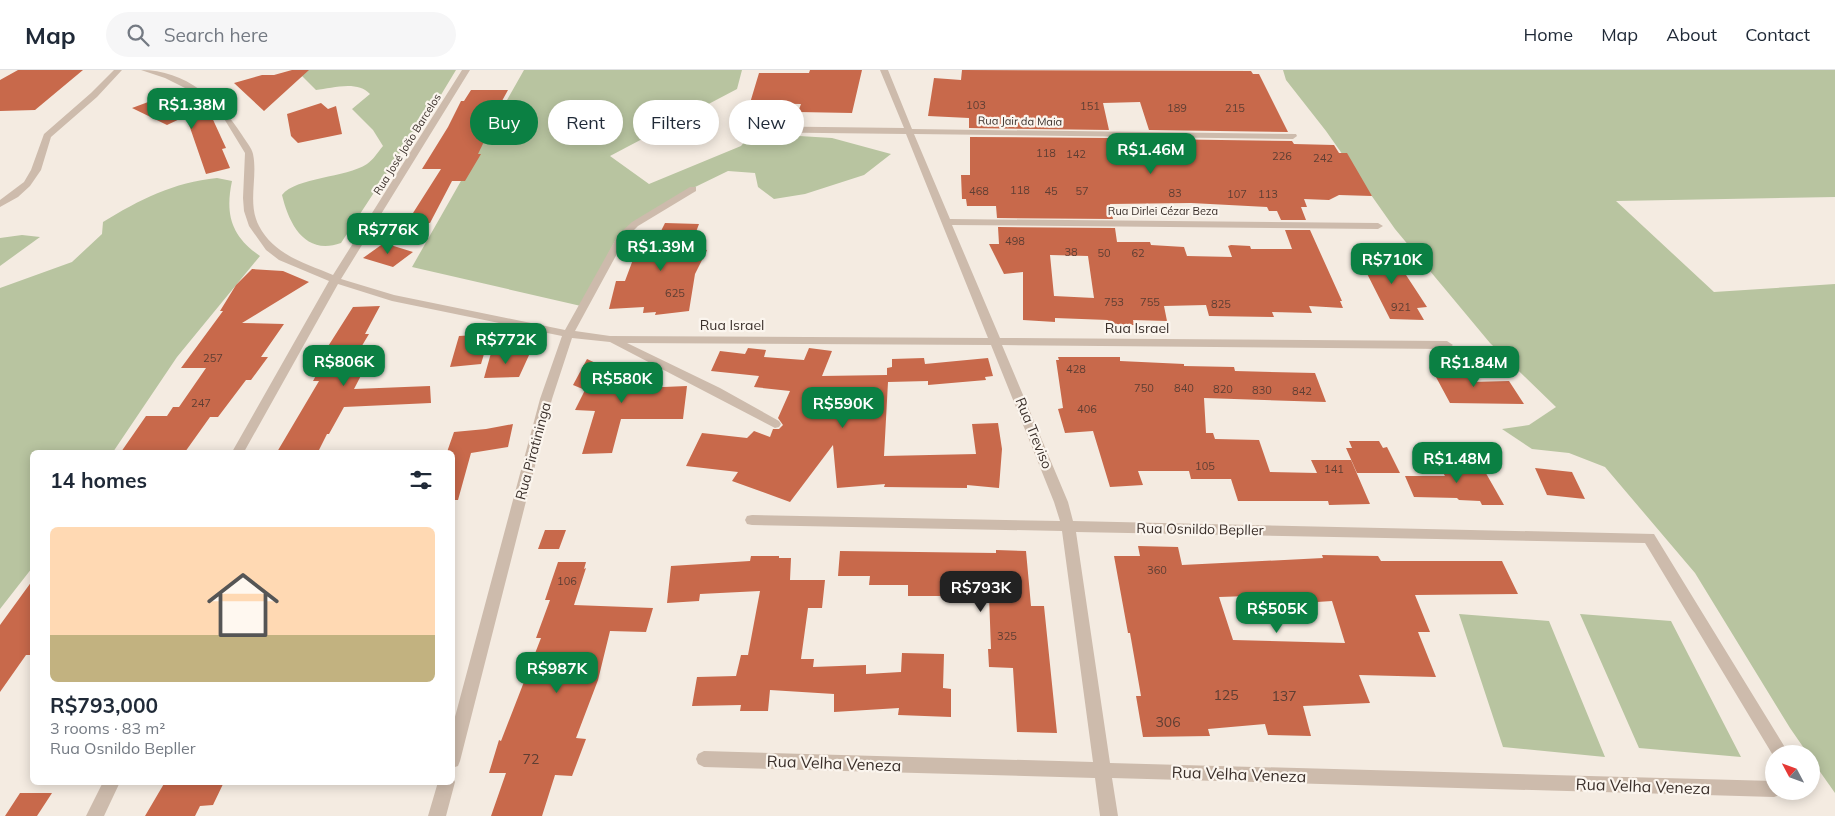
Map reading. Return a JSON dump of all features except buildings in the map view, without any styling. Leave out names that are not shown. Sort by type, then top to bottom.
[{"type":"street","points":[[0,204],[15,195],[27,184],[36,170],[47,136],[94,95],[118,70]]},
{"type":"street","name":"Rua Israel","points":[[145,70],[168,76],[200,92],[226,116],[249,153],[249,211],[254,226],[270,248],[283,258],[335,280],[392,298],[568,334],[610,339],[1447,345]]},
{"type":"street","name":"Rua José João Barcelos","points":[[239,450],[335,280],[466,70]]},
{"type":"street","name":"Rua Treviso","points":[[884,70],[998,342],[1061,502],[1068,526],[1109,816]]},
{"type":"street","name":"Rua Jair da Maia","points":[[804,130],[1294,136]]},
{"type":"street","name":"Rua Piratininga","points":[[455,749],[546,399],[568,334],[620,238],[635,224],[693,190]]},
{"type":"street","name":"Rua Dirlei Cézar Beza","points":[[948,222],[1378,226]]},
{"type":"street","points":[[610,339],[716,390],[774,424]]},
{"type":"street","name":"Rua Osnildo Bepller","points":[[752,520],[1648,538],[1775,745]]},
{"type":"street","name":"Rua Velha Veneza","points":[[704,759],[1765,790]]},
{"type":"street","points":[[95,816],[110,785]]},
{"type":"street","points":[[437,816],[446,785]]},
{"type":"green space","points":[[296,70],[456,70],[427,118],[409,139],[341,243],[328,246],[308,241],[301,235],[289,217],[282,195],[298,185],[358,169],[367,164],[383,146],[373,130],[352,109],[370,94],[359,87],[352,86],[316,90]]},
{"type":"green space","points":[[524,70],[742,70],[737,89],[716,100],[633,100],[633,144],[610,156],[649,184],[742,145],[804,145],[804,136],[832,138],[891,154],[864,175],[805,194],[774,199],[758,187],[755,173],[728,171],[691,189],[616,239],[581,306],[412,267],[481,145],[538,145],[538,100],[507,100]]},
{"type":"green space","points":[[1283,70],[1835,70],[1835,197],[1616,201],[1714,292],[1835,284],[1835,793],[1820,772],[1820,745],[1802,745],[1695,573],[1605,467],[1569,453],[1532,449],[1502,429],[1529,425],[1556,407],[1490,343],[1395,229],[1326,131],[1286,80]]},
{"type":"green space","points":[[217,178],[232,181],[229,204],[232,223],[242,240],[260,256],[177,357],[114,450],[30,450],[30,571],[0,609],[0,288],[72,262],[102,234],[103,222],[157,193],[201,180]]},
{"type":"green space","points":[[22,235],[40,237],[0,266],[0,238]]},
{"type":"green space","points":[[1459,614],[1549,621],[1605,757],[1503,747]]},
{"type":"green space","points":[[1580,614],[1671,621],[1741,757],[1639,748]]}]
